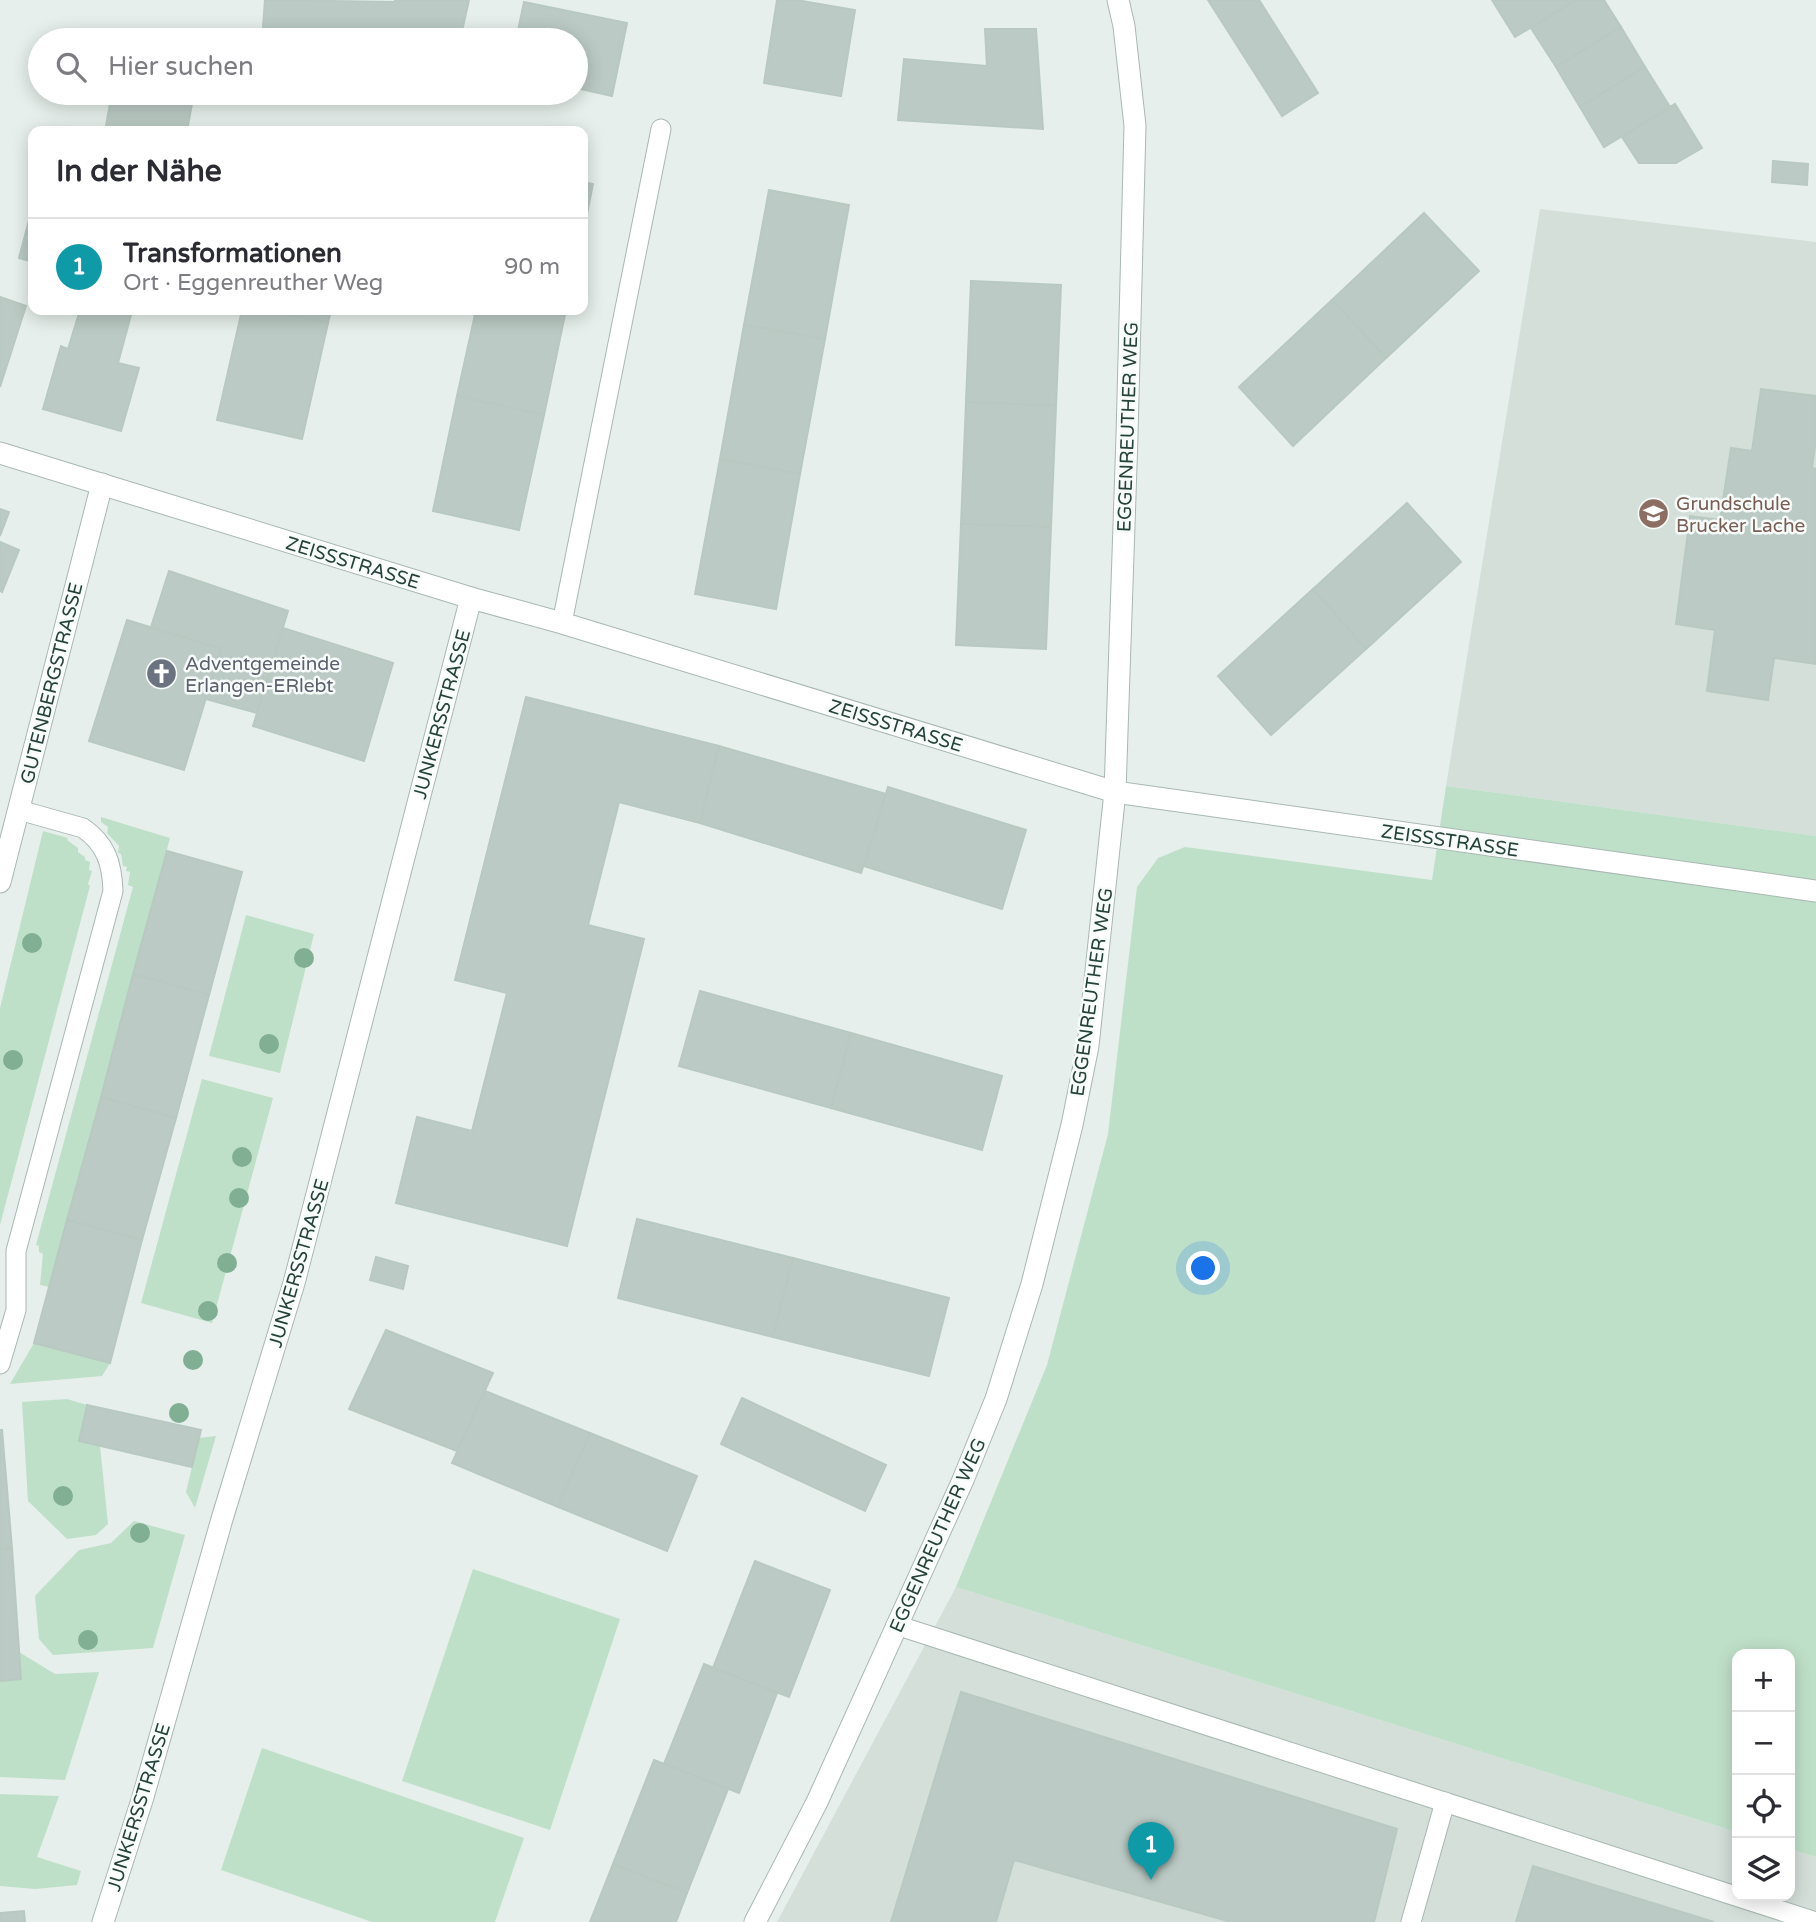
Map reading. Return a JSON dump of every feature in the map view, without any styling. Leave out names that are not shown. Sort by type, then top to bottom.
[{"type":"street","name":"EGGENREUTHER WEG","points":[[755,1922],[817,1802],[963,1480],[996,1399],[1032,1284],[1072,1125],[1088,1046],[1115,792],[1135,126],[1124,26],[1118,0]]},
{"type":"street","name":"ZEISSSTRASSE","points":[[0,453],[1115,792],[1816,891]]},
{"type":"street","name":"GUTENBERGSTRASSE","points":[[0,882],[102,484]]},
{"type":"street","name":"JUNKERSSTRASSE","points":[[103,1922],[143,1797],[222,1519],[294,1283],[471,598]]},
{"type":"lane","points":[[562,623],[661,129]]},
{"type":"lane","points":[[0,1364],[16,1310],[16,1251],[113,891],[108,856],[92,834],[83,828],[19,810]]},
{"type":"lane","points":[[896,1625],[1816,1922]]},
{"type":"lane","points":[[1411,1922],[1445,1802]]},
{"type":"shaded area","name":"Grundschule Brucker Lache","points":[[1540,209],[1816,242],[1816,836],[1446,786]]},
{"type":"shaded area","points":[[956,1587],[1732,1830],[1732,1901],[1795,1901],[1795,1851],[1816,1857],[1816,1922],[777,1922]]},
{"type":"green space","points":[[1446,786],[1816,836],[1816,1857],[1795,1851],[1795,1649],[1732,1649],[1732,1830],[956,1587],[1047,1365],[1108,1134],[1137,887],[1158,858],[1185,847],[1432,880]]},
{"type":"green space","points":[[101,817],[170,838],[49,1287],[40,1285],[43,1254],[36,1245],[133,887],[128,885],[130,872],[123,866],[121,854],[118,853],[119,846],[107,833],[108,827],[101,822]]},
{"type":"green space","points":[[43,831],[68,838],[85,860],[90,862],[89,870],[92,871],[0,1225],[0,1008]]},
{"type":"green space","points":[[246,915],[314,934],[280,1073],[209,1056]]},
{"type":"green space","points":[[202,1079],[273,1098],[212,1323],[141,1303]]},
{"type":"green space","points":[[34,1343],[110,1363],[102,1376],[10,1384]]},
{"type":"green space","points":[[67,1399],[87,1405],[100,1446],[108,1524],[96,1535],[67,1539],[28,1501],[22,1402]]},
{"type":"green space","points":[[216,1436],[195,1508],[186,1492],[199,1438]]},
{"type":"green space","points":[[134,1521],[185,1535],[153,1648],[53,1655],[39,1639],[35,1596],[79,1550],[111,1543]]},
{"type":"green space","points":[[473,1569],[620,1619],[550,1830],[402,1781]]},
{"type":"green space","points":[[19,1652],[55,1674],[99,1672],[65,1780],[0,1777],[0,1681]]},
{"type":"green space","points":[[262,1748],[524,1838],[495,1922],[372,1922],[221,1870]]},
{"type":"green space","points":[[0,1794],[59,1796],[37,1857],[81,1871],[77,1885],[35,1889],[0,1886]]},
{"type":"building","points":[[265,0],[469,0],[463,28],[263,28]]},
{"type":"building","points":[[777,0],[796,0],[855,10],[841,96],[764,83]]},
{"type":"building","points":[[1208,0],[1259,0],[1318,93],[1282,116]]},
{"type":"building","points":[[1492,0],[1576,0],[1515,37]]},
{"type":"building","points":[[1576,0],[1604,0],[1621,27],[1556,67],[1531,28]]},
{"type":"building","points":[[524,2],[627,23],[612,96],[588,91],[588,28],[519,28]]},
{"type":"building","points":[[1621,27],[1645,67],[1580,107],[1556,67]]},
{"type":"building","points":[[985,29],[1036,29],[1043,129],[898,120],[904,59],[987,66]]},
{"type":"building","points":[[1645,67],[1670,107],[1604,147],[1580,107]]},
{"type":"building","points":[[1675,104],[1702,148],[1676,163],[1639,163],[1622,137]]},
{"type":"building","points":[[110,105],[192,105],[188,126],[106,126]]},
{"type":"building","points":[[1773,161],[1808,164],[1807,185],[1772,182]]},
{"type":"building","points":[[588,183],[593,184],[588,208]]},
{"type":"building","points":[[769,190],[849,205],[825,339],[744,325]]},
{"type":"building","points":[[1424,213],[1479,271],[1386,358],[1332,300]]},
{"type":"building","points":[[28,224],[28,261],[19,258]]},
{"type":"building","points":[[971,281],[1061,285],[1056,406],[966,402]]},
{"type":"building","points":[[0,297],[26,306],[0,387]]},
{"type":"building","points":[[1332,300],[1386,358],[1293,446],[1239,387]]},
{"type":"building","points":[[78,315],[131,315],[118,363],[139,368],[121,431],[43,409],[61,346],[68,349]]},
{"type":"building","points":[[241,315],[291,315],[328,323],[302,439],[217,420]]},
{"type":"building","points":[[291,315],[330,315],[328,323]]},
{"type":"building","points":[[475,315],[565,315],[544,415],[457,396]]},
{"type":"building","points":[[744,325],[825,339],[800,474],[720,459]]},
{"type":"building","points":[[1761,389],[1816,396],[1816,439],[1812,468],[1816,469],[1816,664],[1774,658],[1768,700],[1707,691],[1715,630],[1676,624],[1690,516],[1720,520],[1731,448],[1752,451]]},
{"type":"building","points":[[457,396],[544,415],[519,530],[433,511]]},
{"type":"building","points":[[966,402],[1056,406],[1051,527],[961,524]]},
{"type":"building","points":[[720,459],[800,474],[776,609],[695,594]]},
{"type":"building","points":[[1407,503],[1461,562],[1366,649],[1313,589]]},
{"type":"building","points":[[0,509],[9,512],[0,536]]},
{"type":"building","points":[[961,524],[1051,527],[1046,649],[956,645]]},
{"type":"building","points":[[0,542],[19,550],[2,592],[0,591]]},
{"type":"building","points":[[169,571],[288,611],[257,713],[206,699],[221,649],[151,627]]},
{"type":"building","points":[[1313,589],[1366,649],[1271,735],[1218,676]]},
{"type":"building","name":"Adventgemeinde Erlangen-ERlebt","points":[[127,620],[221,649],[184,770],[89,741]]},
{"type":"building","points":[[283,628],[393,663],[364,761],[253,726]]},
{"type":"building","points":[[526,697],[719,746],[700,823],[619,802],[588,925],[644,939],[567,1246],[396,1203],[417,1117],[472,1131],[507,993],[455,980]]},
{"type":"building","points":[[719,746],[886,794],[861,873],[700,823]]},
{"type":"building","points":[[888,787],[1026,830],[1002,909],[864,866]]},
{"type":"building","points":[[167,851],[242,872],[209,995],[133,974]]},
{"type":"building","points":[[133,974],[209,995],[176,1118],[101,1097]]},
{"type":"building","points":[[700,991],[851,1033],[831,1108],[679,1066]]},
{"type":"building","points":[[851,1033],[1002,1076],[982,1150],[831,1108]]},
{"type":"building","points":[[101,1097],[176,1118],[142,1240],[67,1220]]},
{"type":"building","points":[[637,1219],[793,1258],[773,1337],[618,1298]]},
{"type":"building","points":[[67,1220],[142,1240],[110,1363],[34,1343]]},
{"type":"building","points":[[376,1257],[408,1266],[403,1289],[370,1280]]},
{"type":"building","points":[[793,1258],[949,1298],[929,1376],[773,1337]]},
{"type":"building","points":[[386,1330],[493,1373],[457,1451],[349,1409]]},
{"type":"building","points":[[485,1391],[590,1433],[558,1507],[452,1463]]},
{"type":"building","points":[[742,1398],[886,1465],[865,1511],[721,1444]]},
{"type":"building","points":[[87,1405],[201,1430],[192,1467],[79,1441]]},
{"type":"building","points":[[0,1430],[12,1548],[0,1549]]},
{"type":"building","points":[[590,1433],[697,1476],[667,1551],[558,1507]]},
{"type":"building","points":[[12,1548],[21,1679],[0,1681],[0,1549]]},
{"type":"building","points":[[755,1561],[830,1590],[789,1697],[713,1668]]},
{"type":"building","points":[[704,1664],[777,1693],[739,1793],[664,1764]]},
{"type":"building","points":[[961,1692],[1397,1829],[1374,1922],[1231,1922],[1014,1860],[996,1922],[891,1922]]},
{"type":"building","points":[[654,1760],[728,1789],[687,1893],[613,1864]]},
{"type":"building","points":[[613,1864],[687,1893],[676,1922],[590,1922]]},
{"type":"building","points":[[1533,1866],[1714,1922],[1516,1922]]},
{"type":"building","points":[[24,1911],[25,1922],[0,1922],[0,1913]]},
{"type":"place","name":"Grundschule Brucker Lache","points":[[1653,514]]},
{"type":"place","name":"Adventgemeinde Erlangen-ERlebt","points":[[162,674]]},
{"type":"place","name":"Transformationen","points":[[1151,1880]]}]
